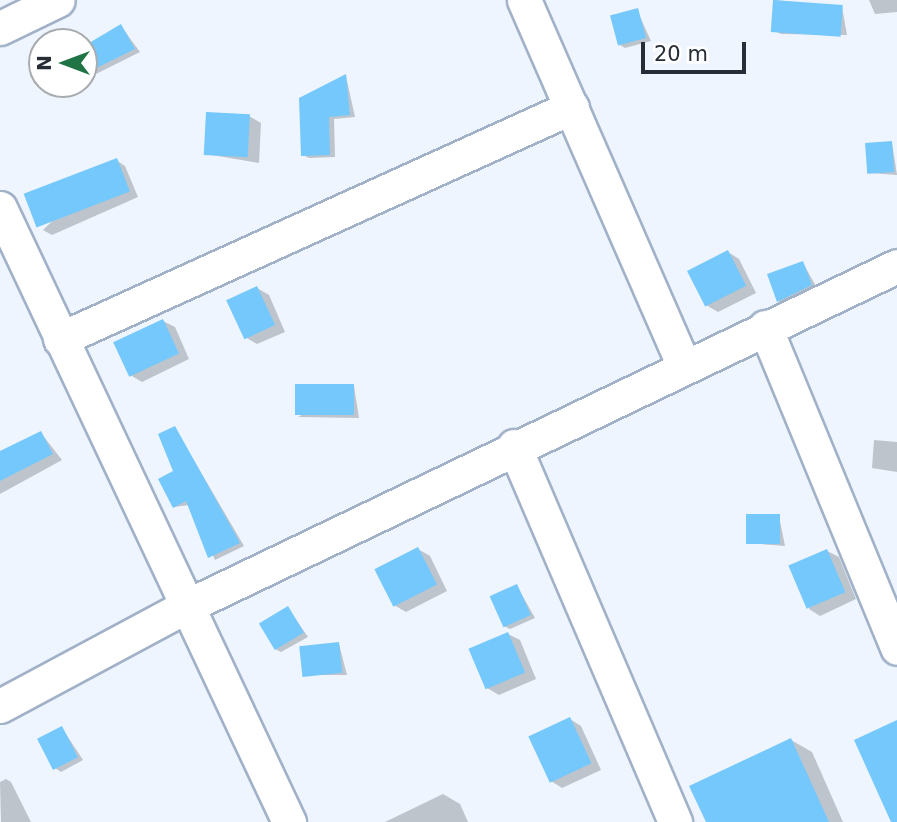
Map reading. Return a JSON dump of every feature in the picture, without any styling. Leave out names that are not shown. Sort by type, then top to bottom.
[{"type":"street","points":[[0,28],[58,0]]},
{"type":"street","points":[[524,0],[683,363]]},
{"type":"street","points":[[60,339],[572,107]]},
{"type":"street","points":[[0,208],[185,607],[289,822]]},
{"type":"street","points":[[0,706],[185,607],[683,363],[897,266]]},
{"type":"street","points":[[765,327],[897,648]]},
{"type":"street","points":[[514,446],[675,822]]},
{"type":"building","points":[[773,0],[843,5],[841,37],[771,32]]},
{"type":"building","points":[[638,8],[646,38],[618,45],[610,16]]},
{"type":"building","points":[[121,24],[135,49],[98,67],[98,38]]},
{"type":"building","points":[[346,74],[350,115],[329,117],[330,155],[301,156],[299,98]]},
{"type":"building","points":[[206,112],[250,114],[248,157],[204,155]]},
{"type":"building","points":[[892,141],[894,172],[867,174],[865,143]]},
{"type":"building","points":[[117,158],[130,192],[37,227],[24,194]]},
{"type":"building","points":[[728,250],[746,286],[705,307],[687,271]]},
{"type":"building","points":[[803,261],[812,285],[777,302],[767,274]]},
{"type":"building","points":[[257,286],[275,325],[244,339],[226,300]]},
{"type":"building","points":[[163,319],[179,353],[129,377],[113,342]]},
{"type":"building","points":[[295,384],[354,384],[354,415],[295,415]]},
{"type":"building","points":[[175,426],[240,543],[208,558],[186,501],[173,508],[158,479],[173,471],[158,434]]},
{"type":"building","points":[[41,431],[53,454],[0,481],[0,451]]},
{"type":"building","points":[[746,514],[780,514],[780,544],[746,544]]},
{"type":"building","points":[[418,547],[437,584],[393,607],[374,569]]},
{"type":"building","points":[[827,549],[845,592],[807,609],[788,565]]},
{"type":"building","points":[[517,584],[531,615],[503,627],[490,596]]},
{"type":"building","points":[[288,606],[304,633],[275,650],[259,624]]},
{"type":"building","points":[[508,632],[525,673],[486,689],[468,649]]},
{"type":"building","points":[[339,642],[342,673],[302,677],[299,646]]},
{"type":"building","points":[[570,717],[592,763],[550,783],[528,736]]},
{"type":"building","points":[[897,720],[897,822],[891,822],[854,740]]},
{"type":"building","points":[[62,726],[78,757],[53,770],[37,739]]},
{"type":"building","points":[[791,738],[829,822],[706,822],[689,786]]}]
